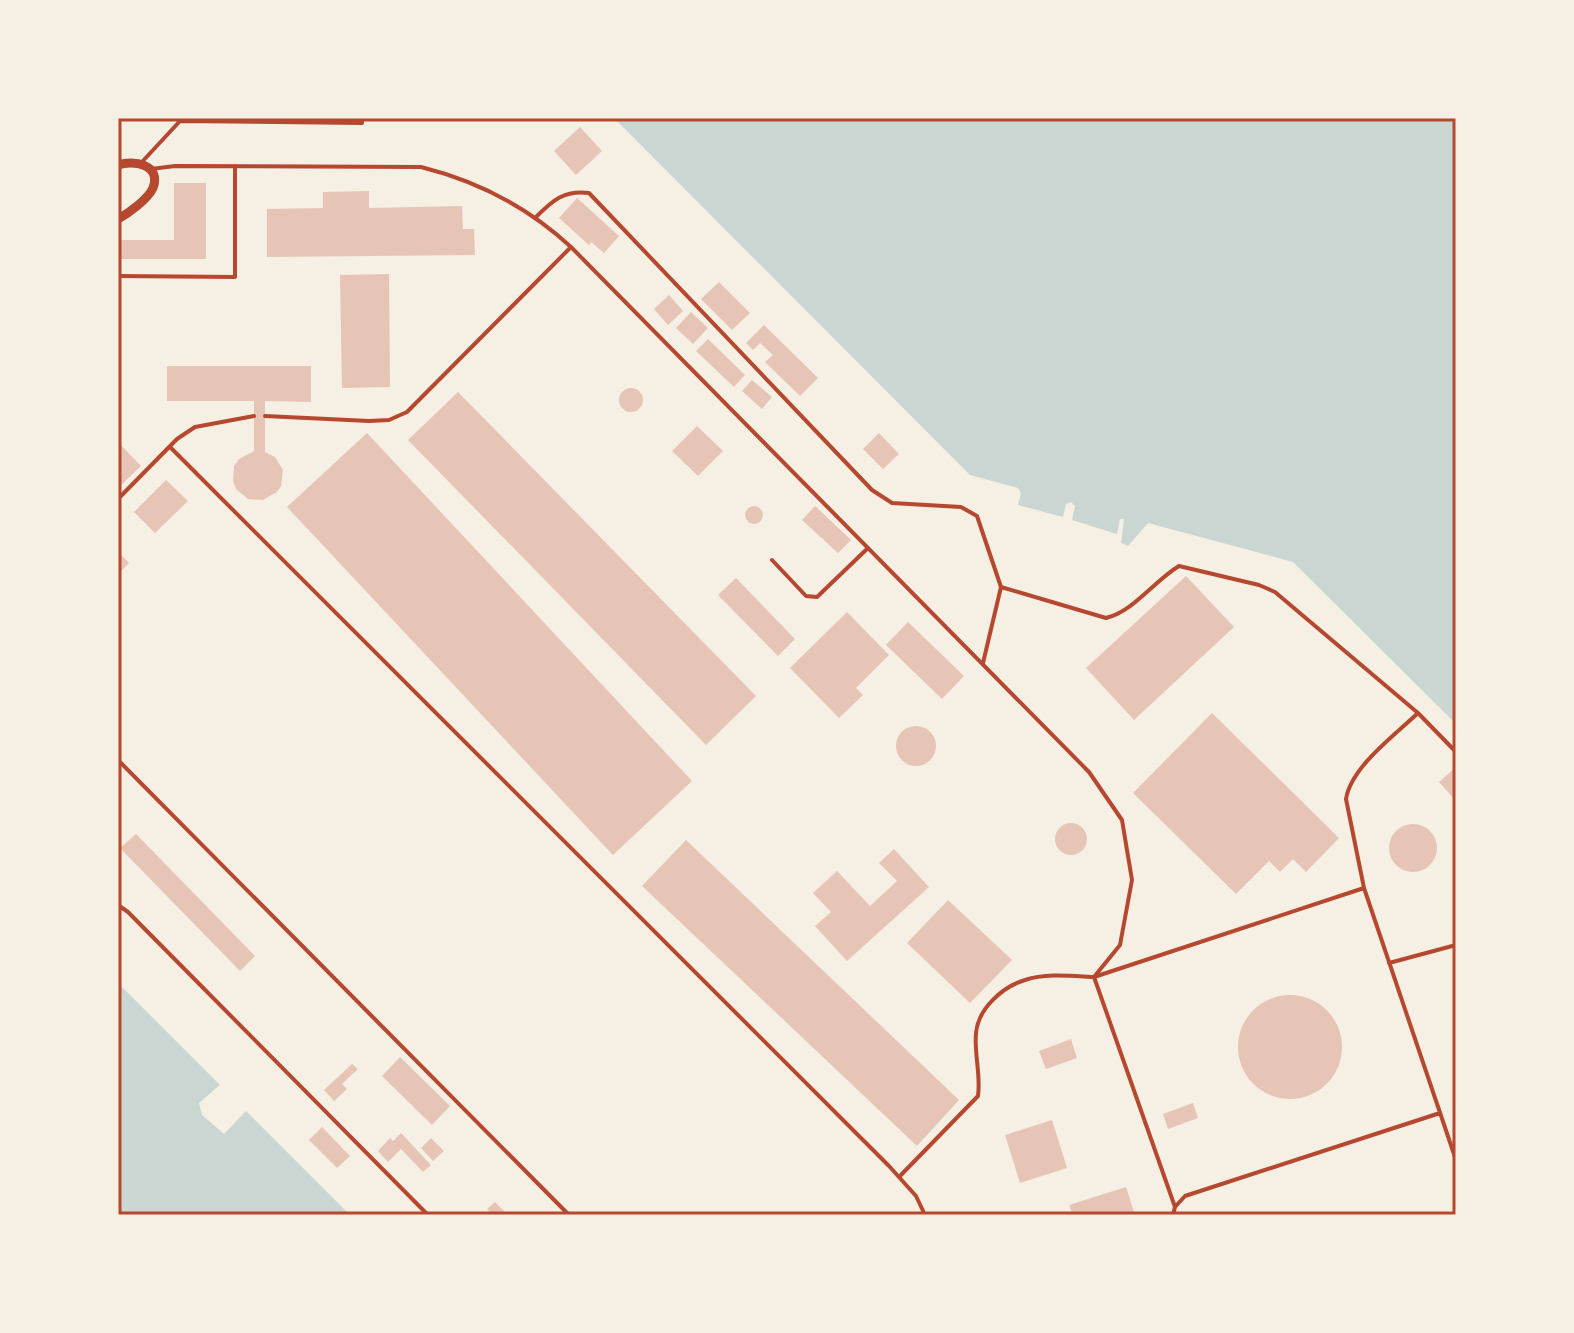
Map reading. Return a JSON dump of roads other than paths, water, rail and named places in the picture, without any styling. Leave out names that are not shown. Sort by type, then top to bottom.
[{"type":"street","points":[[118,165],[141,163],[150,170],[154,180],[151,191],[118,219]]},
{"type":"lane","points":[[141,163],[180,121],[362,123],[362,118]]},
{"type":"lane","points":[[150,170],[175,166],[421,167],[444,173],[519,206],[536,217],[571,247],[1089,772],[1122,820],[1132,880],[1120,945],[1094,977]]},
{"type":"lane","points":[[118,276],[235,277],[235,166]]},
{"type":"lane","points":[[536,217],[555,198],[572,191],[589,193],[872,490],[892,503],[961,507],[977,516],[1001,587],[983,665]]},
{"type":"lane","points":[[265,416],[369,421],[389,420],[407,412],[571,247]]},
{"type":"lane","points":[[118,499],[170,447],[195,427],[254,416]]},
{"type":"lane","points":[[170,447],[899,1177],[916,1196],[925,1215]]},
{"type":"lane","points":[[772,560],[806,596],[817,597],[868,548]]},
{"type":"lane","points":[[1001,587],[1106,618],[1121,615],[1161,577],[1179,566],[1259,585],[1275,592],[1418,713],[1456,752]]},
{"type":"lane","points":[[1418,713],[1359,770],[1348,785],[1346,799],[1364,888],[1456,1160]]},
{"type":"lane","points":[[118,760],[569,1215]]},
{"type":"lane","points":[[899,1177],[978,1096],[976,1032],[981,1013],[995,998],[1024,980],[1056,976],[1094,977],[1364,888]]},
{"type":"lane","points":[[118,905],[428,1215]]},
{"type":"lane","points":[[1389,963],[1456,945]]},
{"type":"lane","points":[[1094,977],[1175,1207]]},
{"type":"lane","points":[[1173,1215],[1175,1207],[1185,1196],[1440,1113]]}]
